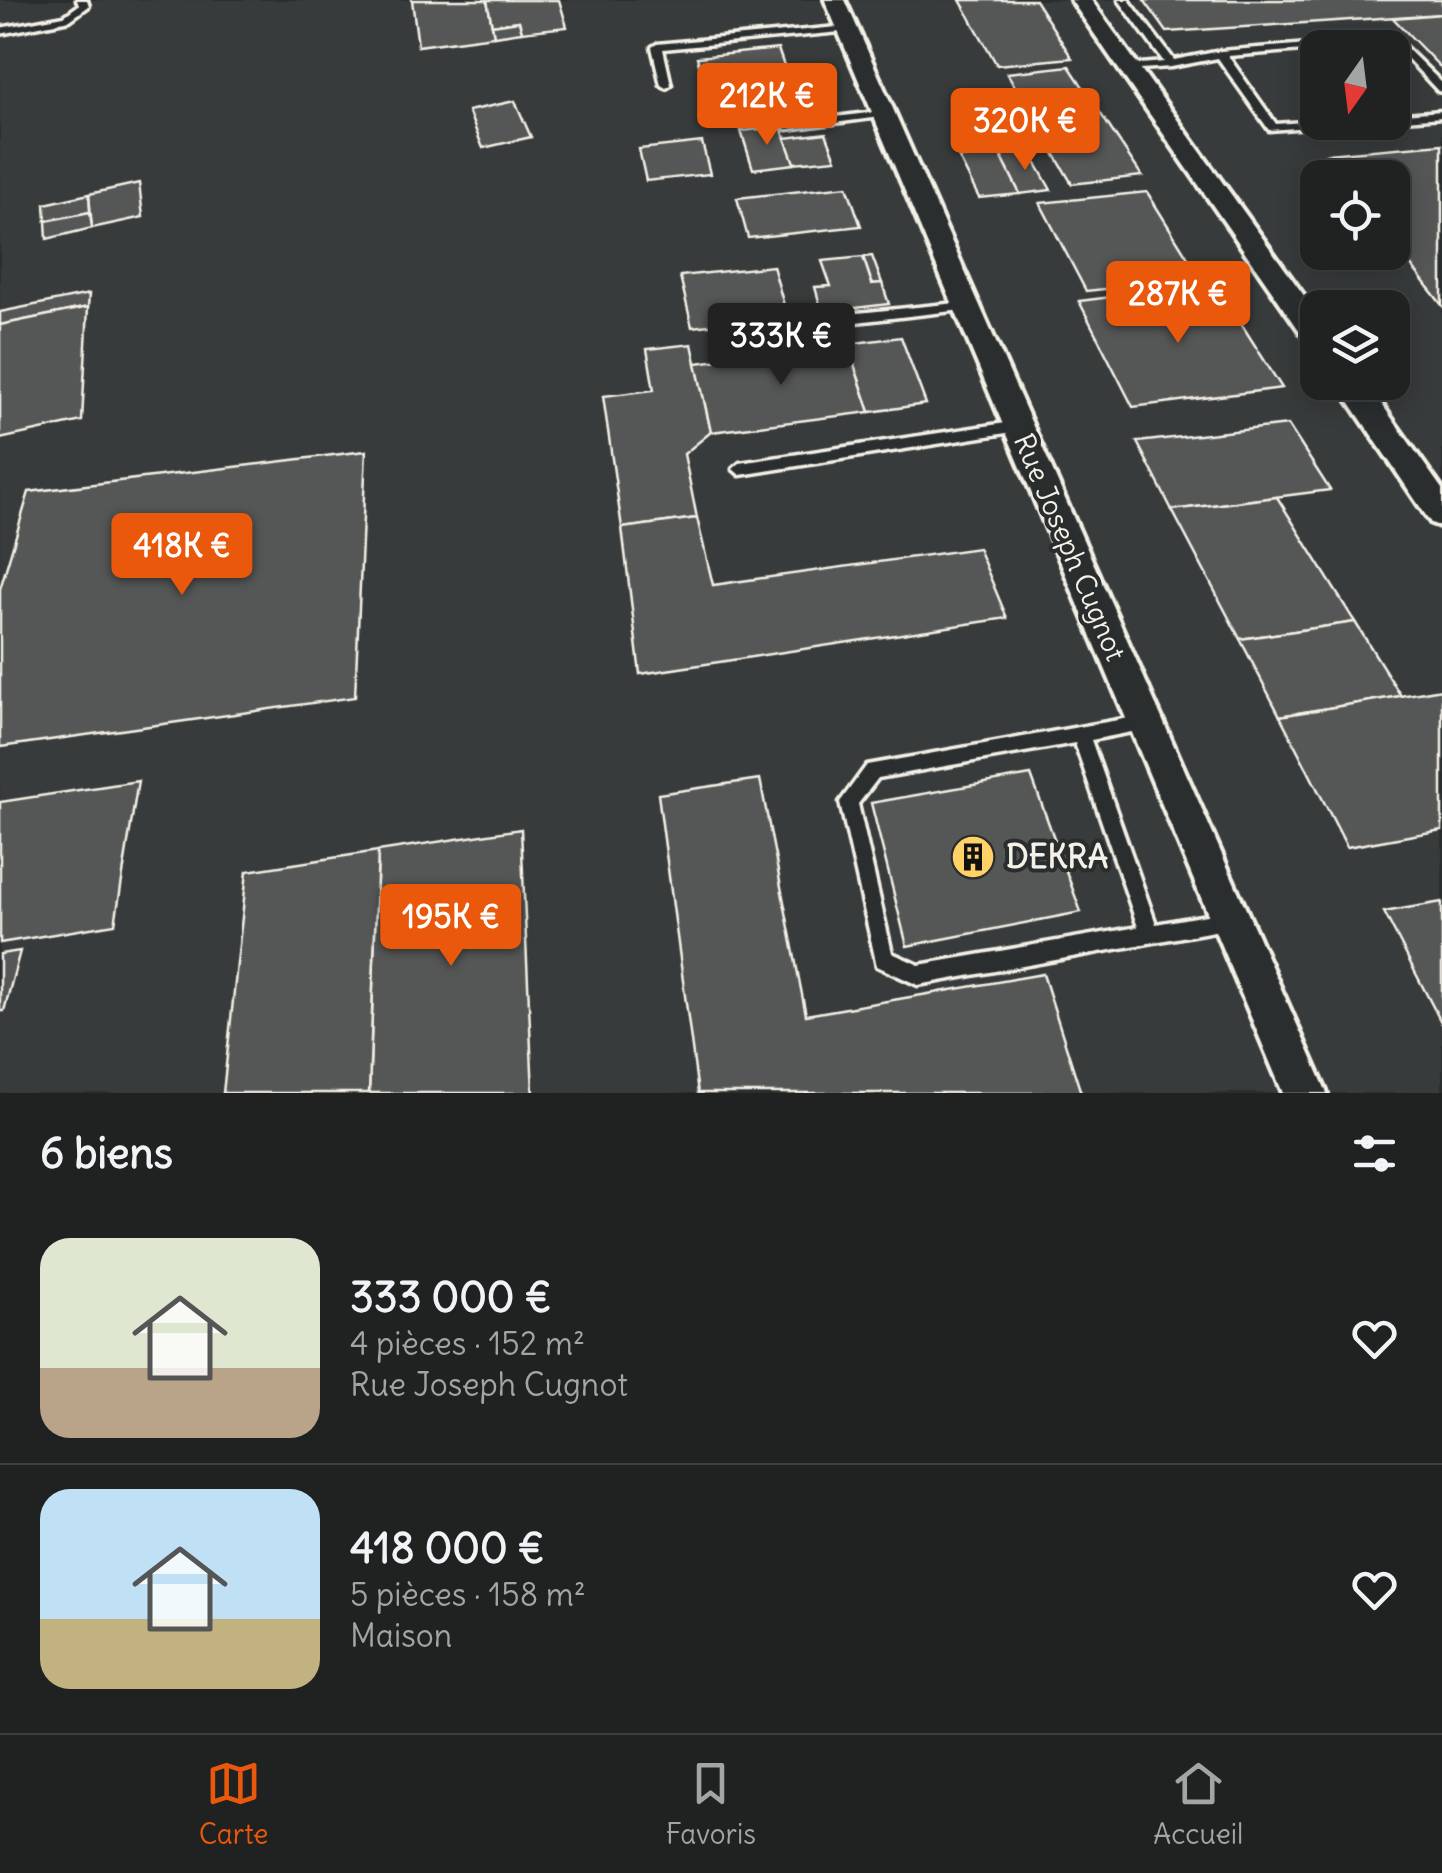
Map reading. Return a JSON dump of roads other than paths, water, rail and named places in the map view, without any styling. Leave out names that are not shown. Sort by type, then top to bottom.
[{"type":"street","points":[[1081,0],[1300,310]]},
{"type":"street","name":"Rue Joseph Cugnot","points":[[842,15],[1306,1093]]},
{"type":"street","points":[[1363,400],[1442,514]]},
{"type":"lane","points":[[0,31],[67,18],[84,6],[82,0]]},
{"type":"lane","points":[[1124,0],[1171,64]]},
{"type":"lane","points":[[666,85],[656,47],[842,15]]},
{"type":"lane","points":[[1129,68],[1221,54],[1396,40],[1442,89]]},
{"type":"lane","points":[[1221,54],[1273,128],[1300,125]]},
{"type":"lane","points":[[787,126],[884,114]]},
{"type":"lane","points":[[1410,117],[1442,114]]},
{"type":"lane","points":[[730,331],[967,306]]},
{"type":"lane","points":[[740,469],[1018,426]]},
{"type":"lane","points":[[1146,724],[873,771],[849,802],[884,959],[918,976],[1231,920]]},
{"type":"lane","points":[[1081,735],[1150,934]]},
{"type":"place","name":"DEKRA","points":[[973,857]]}]
